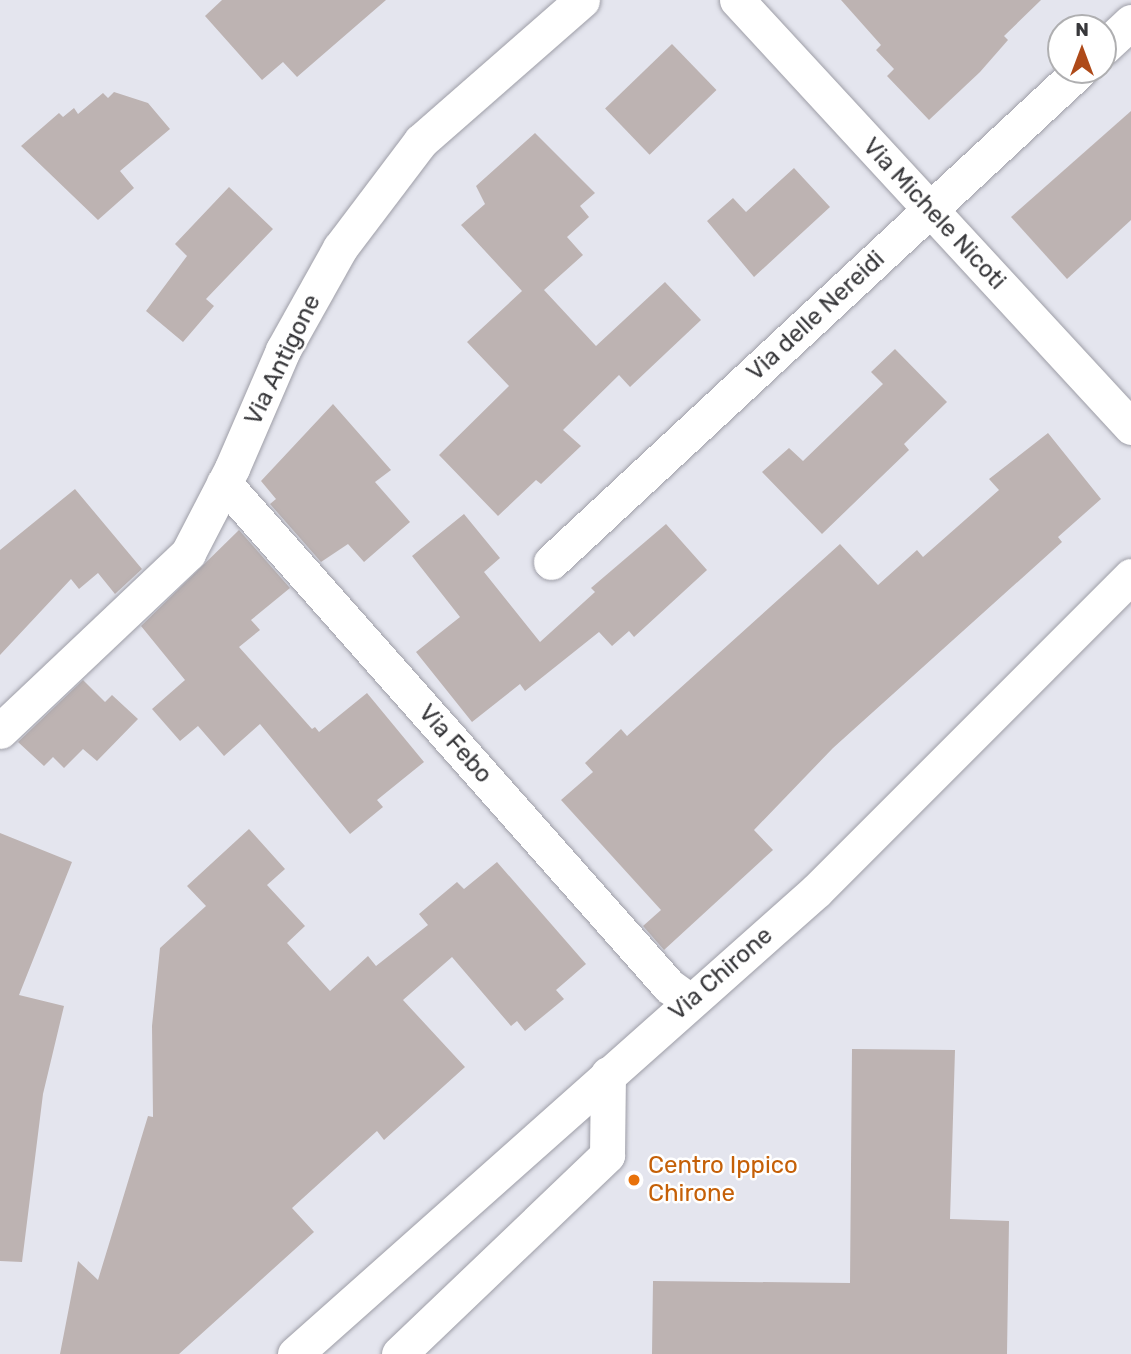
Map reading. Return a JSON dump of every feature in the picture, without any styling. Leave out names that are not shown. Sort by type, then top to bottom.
[{"type":"street","name":"Via Antigone","points":[[0,731],[188,553],[224,483],[283,350],[340,248],[421,141],[582,0]]},
{"type":"street","name":"Via Michele Nicoti","points":[[737,0],[1131,428]]},
{"type":"street","points":[[1117,35],[1131,22]]},
{"type":"street","name":"Via delle Nereidi","points":[[551,562],[1065,84]]},
{"type":"street","name":"Via Febo","points":[[224,483],[669,986],[690,1001]]},
{"type":"street","name":"Via Chirone","points":[[295,1354],[817,890],[1131,576]]},
{"type":"street","points":[[399,1354],[607,1155],[608,1074]]},
{"type":"building","points":[[222,0],[386,0],[297,77],[283,62],[262,80],[205,16]]},
{"type":"building","points":[[841,0],[1041,0],[1004,36],[1008,40],[980,72],[929,120],[887,76],[894,69],[876,50],[881,45]]},
{"type":"building","points":[[672,44],[716,90],[650,155],[605,109]]},
{"type":"building","points":[[114,92],[148,103],[170,129],[120,171],[134,188],[98,220],[21,146],[59,113],[63,117],[74,108],[78,114],[103,93],[108,98]]},
{"type":"building","points":[[1131,111],[1131,220],[1067,279],[1011,217]]},
{"type":"building","points":[[535,133],[595,193],[580,206],[589,217],[567,237],[583,255],[544,290],[596,346],[665,282],[701,320],[630,387],[619,375],[563,430],[581,446],[541,484],[536,480],[498,516],[439,455],[509,386],[467,342],[522,291],[461,225],[485,204],[476,186]]},
{"type":"building","points":[[794,168],[830,207],[754,277],[707,221],[733,198],[746,212]]},
{"type":"building","points":[[229,187],[273,229],[206,299],[214,306],[183,342],[146,311],[187,256],[175,244]]},
{"type":"building","points":[[895,349],[947,402],[904,444],[909,450],[822,534],[762,472],[789,448],[803,461],[883,384],[871,372]]},
{"type":"building","points":[[333,404],[391,470],[375,482],[410,522],[364,562],[348,544],[321,562],[270,504],[276,499],[261,481]]},
{"type":"building","points":[[1048,433],[1101,499],[1058,537],[1062,542],[833,748],[754,830],[773,850],[664,950],[643,926],[661,910],[561,800],[593,772],[585,763],[621,729],[627,736],[840,544],[878,585],[917,550],[923,557],[999,490],[989,479]]},
{"type":"building","points":[[75,489],[142,569],[115,594],[98,573],[79,589],[71,579],[0,655],[0,550]]},
{"type":"building","points":[[464,514],[500,558],[484,572],[540,642],[595,592],[591,588],[666,524],[707,570],[634,637],[629,631],[612,646],[599,632],[525,691],[520,684],[472,722],[416,652],[460,617],[412,556]]},
{"type":"building","points":[[239,530],[290,588],[251,620],[260,630],[239,647],[312,729],[315,727],[319,732],[367,693],[424,762],[377,800],[383,807],[350,834],[260,724],[224,756],[198,726],[180,741],[152,709],[185,680],[141,626]]},
{"type":"building","points":[[83,680],[105,702],[112,695],[138,719],[97,761],[83,749],[64,768],[53,757],[44,766],[18,742]]},
{"type":"building","points":[[249,829],[285,869],[267,885],[305,926],[287,943],[330,991],[368,956],[376,966],[428,925],[419,914],[457,882],[464,889],[497,862],[586,964],[556,990],[564,999],[525,1031],[517,1021],[511,1026],[452,957],[403,1000],[465,1067],[384,1140],[377,1131],[292,1208],[314,1232],[179,1354],[60,1354],[78,1261],[98,1280],[148,1116],[153,1117],[152,1026],[160,948],[206,906],[187,886]]},
{"type":"building","points":[[0,833],[72,862],[19,995],[64,1006],[43,1094],[22,1262],[0,1261]]},
{"type":"building","points":[[852,1049],[955,1050],[950,1219],[1009,1221],[1007,1354],[652,1354],[653,1281],[850,1283]]},
{"type":"place","name":"Centro Ippico Chirone","points":[[634,1180]]}]
